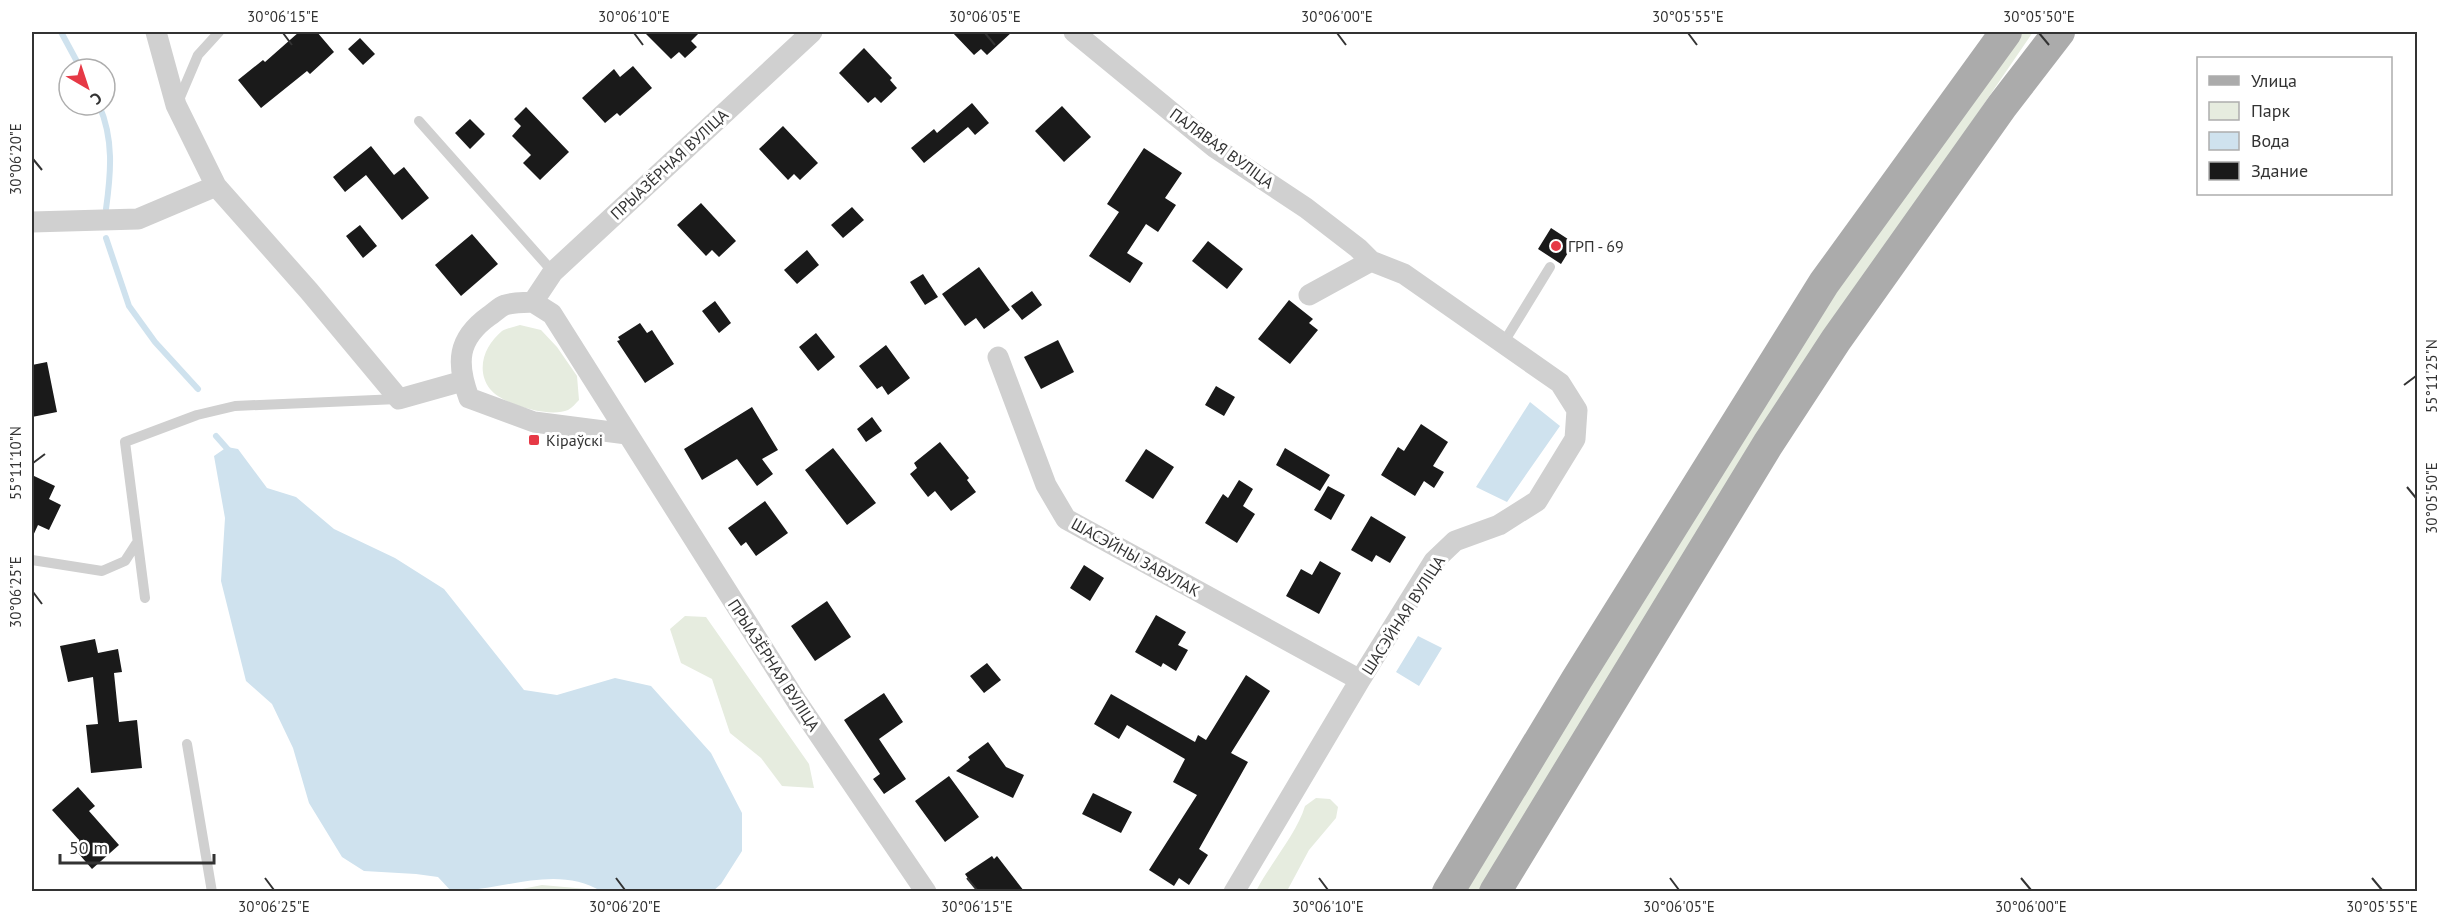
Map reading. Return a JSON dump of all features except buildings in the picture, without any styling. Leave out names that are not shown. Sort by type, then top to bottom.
[{"type":"main road","points":[[1448,891],[1824,283],[2006,32]]},
{"type":"main road","points":[[1495,891],[1768,444],[1836,340],[2002,106],[2059,32]]},
{"type":"street","points":[[156,32],[176,105],[216,186],[309,291],[399,399],[463,381]]},
{"type":"street","name":"ПРЫАЗЁРНАЯ ВУЛІЦА","points":[[812,32],[553,272],[533,302],[552,314],[796,702],[926,891]]},
{"type":"street","name":"ПАЛЯВАЯ ВУЛІЦА","points":[[1074,32],[1214,147],[1306,208],[1358,248],[1371,261]]},
{"type":"street","points":[[32,222],[138,219],[216,186]]},
{"type":"street","points":[[1309,295],[1371,261]]},
{"type":"street","name":"ШАСЭЙНАЯ ВУЛІЦА","points":[[1234,891],[1434,561],[1455,541],[1499,525],[1536,501],[1575,439],[1577,410],[1560,383],[1404,274],[1371,261]]},
{"type":"street","points":[[533,302],[504,305],[478,324],[465,341],[460,360],[463,381],[469,398],[534,422],[627,434]]},
{"type":"street","name":"ШАСЭЙНЫ ЗАВУЛАК","points":[[998,357],[1046,485],[1066,519],[1360,680]]},
{"type":"lane","points":[[176,105],[198,55],[219,32]]},
{"type":"lane","points":[[418,121],[553,272]]},
{"type":"lane","points":[[1504,342],[1550,267]]},
{"type":"lane","points":[[145,598],[124,442],[197,414],[235,406],[399,399]]},
{"type":"lane","points":[[32,560],[102,571],[125,561],[136,544]]},
{"type":"lane","points":[[187,744],[212,891]]},
{"type":"green space","points":[[2021,32],[2033,32],[1810,359],[1651,609],[1479,891],[1461,892],[1778,374]]},
{"type":"green space","points":[[520,325],[541,330],[557,347],[577,376],[579,400],[568,410],[550,412],[527,408],[505,400],[490,389],[483,373],[487,350],[502,331]]},
{"type":"green space","points":[[685,616],[706,617],[809,764],[814,788],[782,786],[761,758],[730,733],[712,679],[681,663],[670,629]]},
{"type":"green space","points":[[1316,798],[1330,799],[1338,807],[1336,818],[1309,850],[1287,891],[1256,891],[1290,838],[1305,806]]},
{"type":"green space","points":[[542,885],[587,889],[591,891],[512,891]]},
{"type":"water","points":[[1530,402],[1560,426],[1507,502],[1476,487]]},
{"type":"water","points":[[227,447],[238,449],[267,488],[296,497],[334,529],[395,558],[444,589],[524,690],[557,695],[615,678],[651,686],[711,753],[742,813],[742,851],[721,884],[713,891],[602,892],[584,884],[547,879],[451,891],[438,877],[364,871],[342,857],[309,803],[293,748],[272,704],[246,681],[221,581],[225,518],[214,456]]},
{"type":"water","points":[[1418,636],[1442,648],[1419,686],[1396,672]]},
{"type":"waterway","points":[[61,32],[75,57]]},
{"type":"waterway","points":[[104,117],[110,156],[106,209]]},
{"type":"waterway","points":[[106,238],[129,306],[155,342],[198,389]]},
{"type":"waterway","points":[[216,436],[231,453]]},
{"type":"place","name":"ГРП - 69","points":[[1556,246]]},
{"type":"place","name":"Кіраўскі","points":[[534,440]]}]
